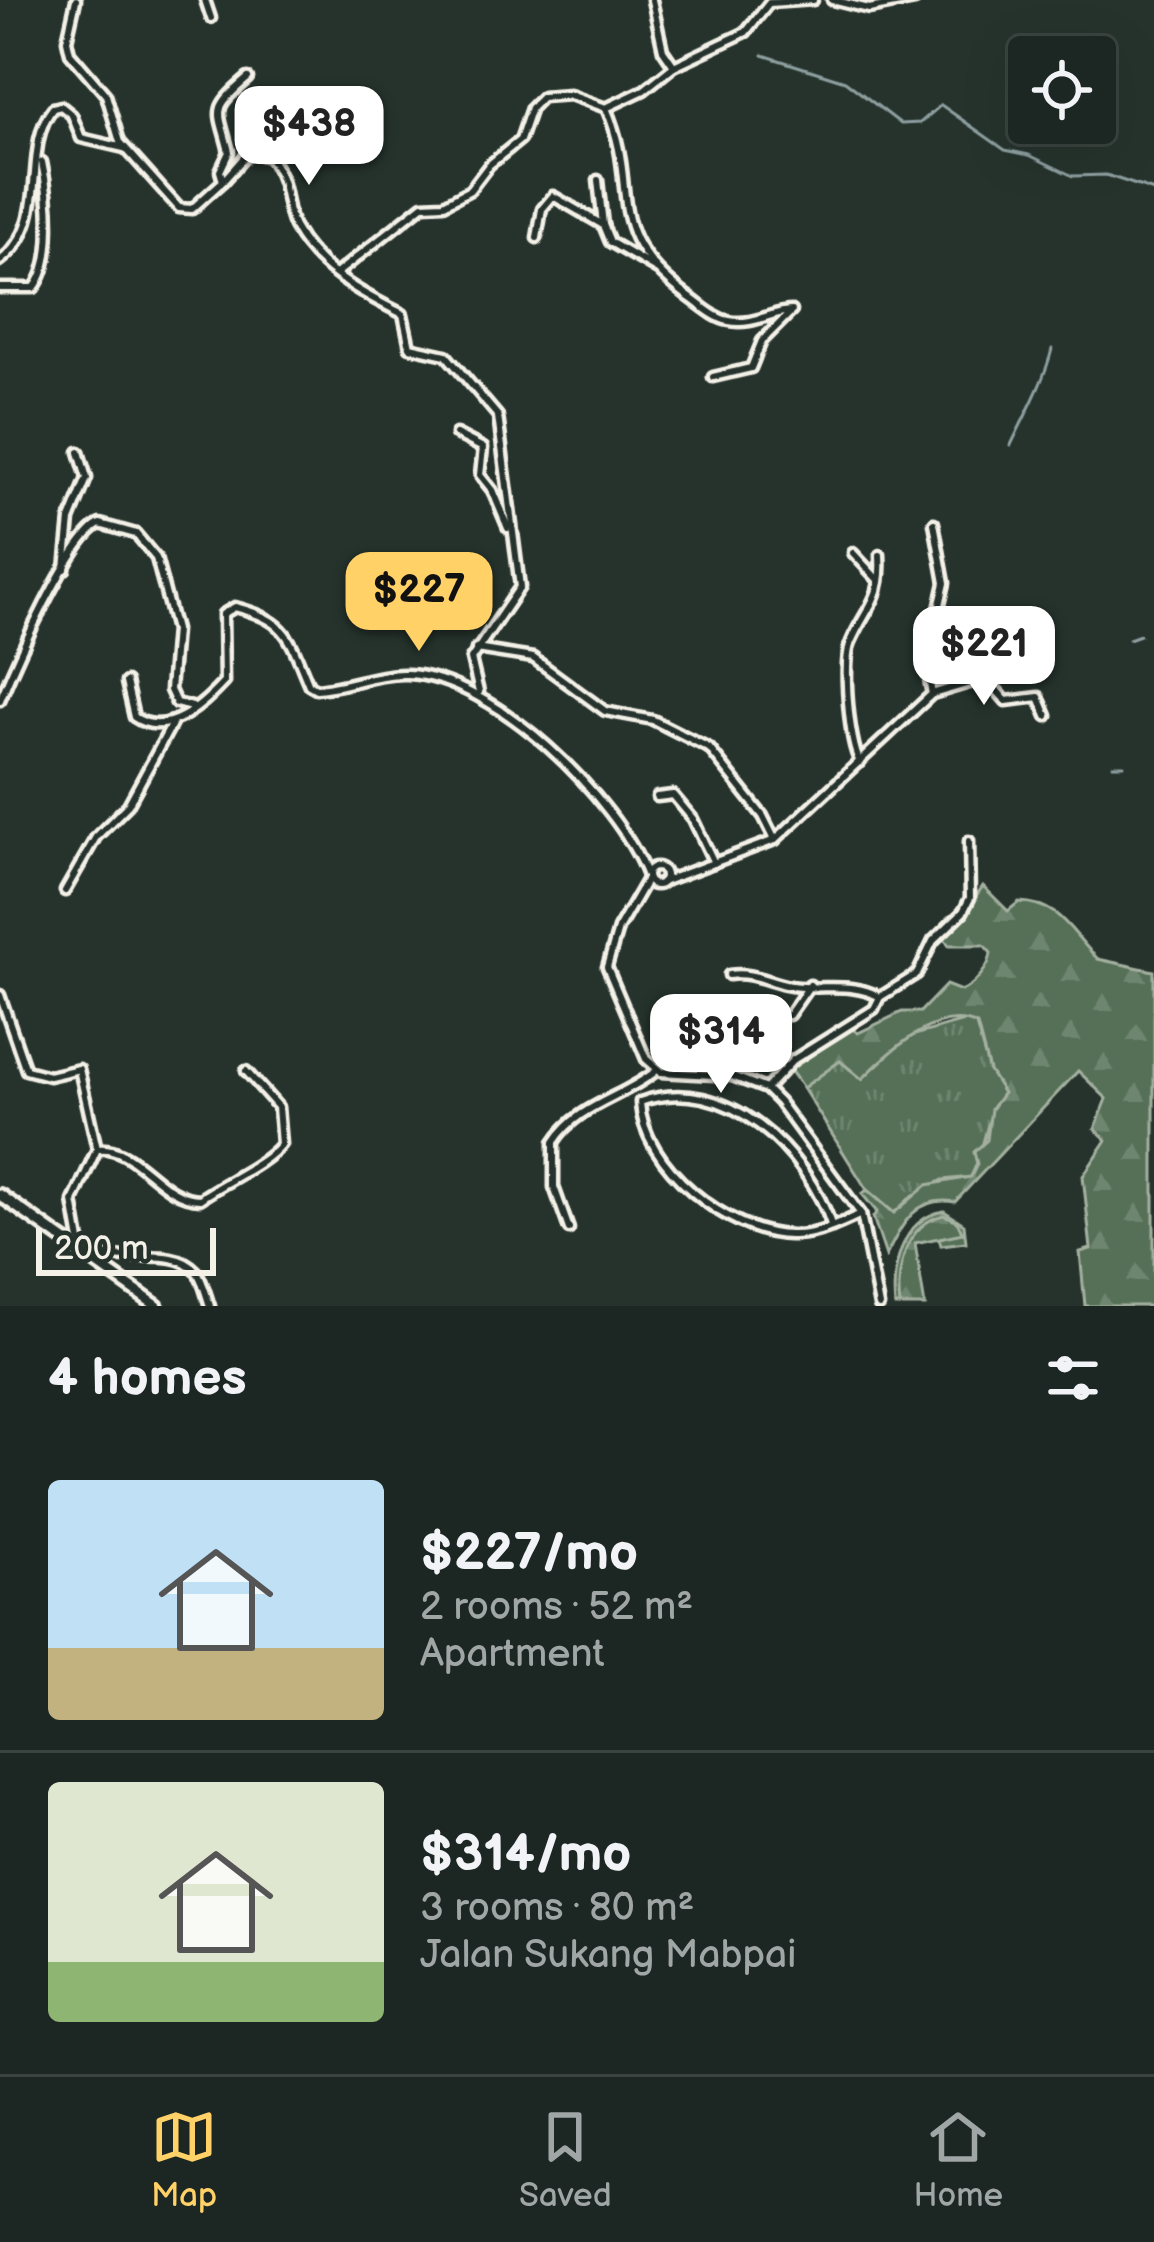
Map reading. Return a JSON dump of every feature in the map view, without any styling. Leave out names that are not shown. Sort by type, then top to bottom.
[{"type":"street","points":[[76,0],[68,48],[106,94],[124,148],[184,211],[223,181],[249,152],[269,157],[288,192],[294,227],[351,290],[403,314],[410,347],[446,355],[498,416],[520,587],[476,650],[470,666],[479,692]]},
{"type":"street","points":[[205,0],[211,18]]},
{"type":"street","points":[[652,0],[663,50],[674,66]]},
{"type":"street","points":[[336,274],[423,205],[449,202],[470,190],[489,165],[520,140],[531,108],[542,97],[570,95],[606,108],[644,90],[674,66],[746,32],[769,3],[813,0]]},
{"type":"street","points":[[832,0],[869,9],[915,0]]},
{"type":"street","points":[[223,181],[220,171],[229,152],[218,112],[223,99],[248,78]]},
{"type":"street","points":[[0,288],[34,288],[45,271],[50,226],[38,135],[57,106],[72,115],[81,138],[124,148]]},
{"type":"street","points":[[606,108],[620,142],[626,219],[656,268]]},
{"type":"street","points":[[0,260],[12,251],[30,213],[41,158]]},
{"type":"street","points":[[598,180],[603,225],[615,246],[656,268],[728,321],[760,321],[792,311],[762,341],[751,368],[712,376]]},
{"type":"street","points":[[536,238],[542,209],[553,196],[603,225]]},
{"type":"street","points":[[456,434],[483,448],[480,475],[510,530]]},
{"type":"street","points":[[65,573],[70,520],[87,478],[80,452]]},
{"type":"street","points":[[932,694],[926,664],[945,583],[934,523]]},
{"type":"street","points":[[0,700],[31,628],[82,537],[100,524],[146,542],[159,566],[175,630],[170,690],[176,703],[194,707]]},
{"type":"street","points":[[853,554],[880,582]]},
{"type":"street","points":[[861,762],[851,745],[848,647],[877,601],[880,555]]},
{"type":"street","points":[[65,891],[96,837],[128,805],[172,724],[224,682],[223,614],[235,607],[280,626],[296,647],[309,686],[316,689],[409,674],[479,692],[545,742],[639,856],[647,877],[661,883]]},
{"type":"street","points":[[476,650],[532,658],[605,711],[653,720],[709,748],[764,816],[775,840]]},
{"type":"street","points":[[638,900],[661,883],[775,840],[932,694],[986,678],[1006,700],[1039,697],[1047,716]]},
{"type":"street","points":[[126,682],[134,717],[149,726],[172,724]]},
{"type":"street","points":[[657,797],[673,795],[693,819],[714,863]]},
{"type":"street","points":[[766,1089],[794,1060],[909,982],[939,933],[961,917],[970,898],[968,841]]},
{"type":"street","points":[[639,856],[660,869],[689,872]]},
{"type":"street","points":[[656,1071],[608,972],[618,929],[647,877],[660,869]]},
{"type":"street","points":[[660,869],[661,883]]},
{"type":"street","points":[[729,975],[746,973],[787,985],[868,989],[880,998]]},
{"type":"street","points":[[756,1016],[789,1015],[810,985]]},
{"type":"street","points":[[0,995],[23,1067],[50,1076],[79,1069],[97,1149],[73,1201],[78,1246]]},
{"type":"street","points":[[97,1149],[119,1150],[179,1196],[200,1199],[233,1174],[256,1167],[281,1144],[281,1114],[246,1070]]},
{"type":"street","points":[[569,1229],[554,1187],[554,1142],[578,1114],[656,1071],[715,1073],[766,1089],[861,1214],[879,1306]]},
{"type":"street","points":[[832,1227],[803,1166],[744,1115],[691,1097],[640,1102],[646,1131],[663,1158],[714,1207],[766,1233],[793,1235],[832,1227],[861,1214]]},
{"type":"street","points":[[0,1195],[158,1306]]},
{"type":"street","points":[[78,1246],[104,1256],[183,1262],[198,1274],[211,1306]]},
{"type":"green space","points":[[983,886],[1008,911],[1019,902],[1056,914],[1098,959],[1154,971],[1154,1306],[1085,1306],[1080,1252],[1091,1249],[1083,1176],[1107,1140],[1095,1129],[1107,1099],[1078,1071],[955,1202],[930,1203],[912,1215],[886,1256],[873,1217],[877,1212],[862,1194],[867,1190],[894,1213],[927,1185],[971,1177],[977,1164],[974,1152],[987,1140],[991,1109],[1003,1093],[989,1071],[977,1025],[961,1021],[929,1027],[899,1045],[862,1079],[840,1061],[803,1088],[790,1070],[851,1028],[858,1033],[902,1012],[920,1012],[946,985],[961,991],[976,980],[991,953],[984,945],[949,945],[939,933],[961,917]]},
{"type":"green space","points":[[967,1020],[976,1025],[989,1071],[1003,1093],[992,1112],[976,1166],[971,1177],[943,1180],[912,1196],[894,1213],[867,1190],[803,1088],[840,1060],[862,1079],[904,1038]]},
{"type":"green space","points":[[944,1211],[964,1224],[966,1242],[941,1245],[939,1238],[963,1232],[921,1226],[907,1248],[900,1306],[895,1306],[902,1247],[918,1224]]},
{"type":"green space","points":[[944,1215],[956,1220],[963,1233],[915,1243],[925,1306],[900,1306],[902,1264],[911,1239],[930,1220]]},
{"type":"waterway","points":[[763,55],[845,81],[901,124],[920,123],[941,105],[1005,150],[1029,155],[1073,176],[1106,175],[1154,191]]},
{"type":"waterway","points":[[1011,445],[1052,349]]},
{"type":"waterway","points":[[1129,639],[1140,635]]},
{"type":"waterway","points":[[1113,765],[1124,765]]}]
